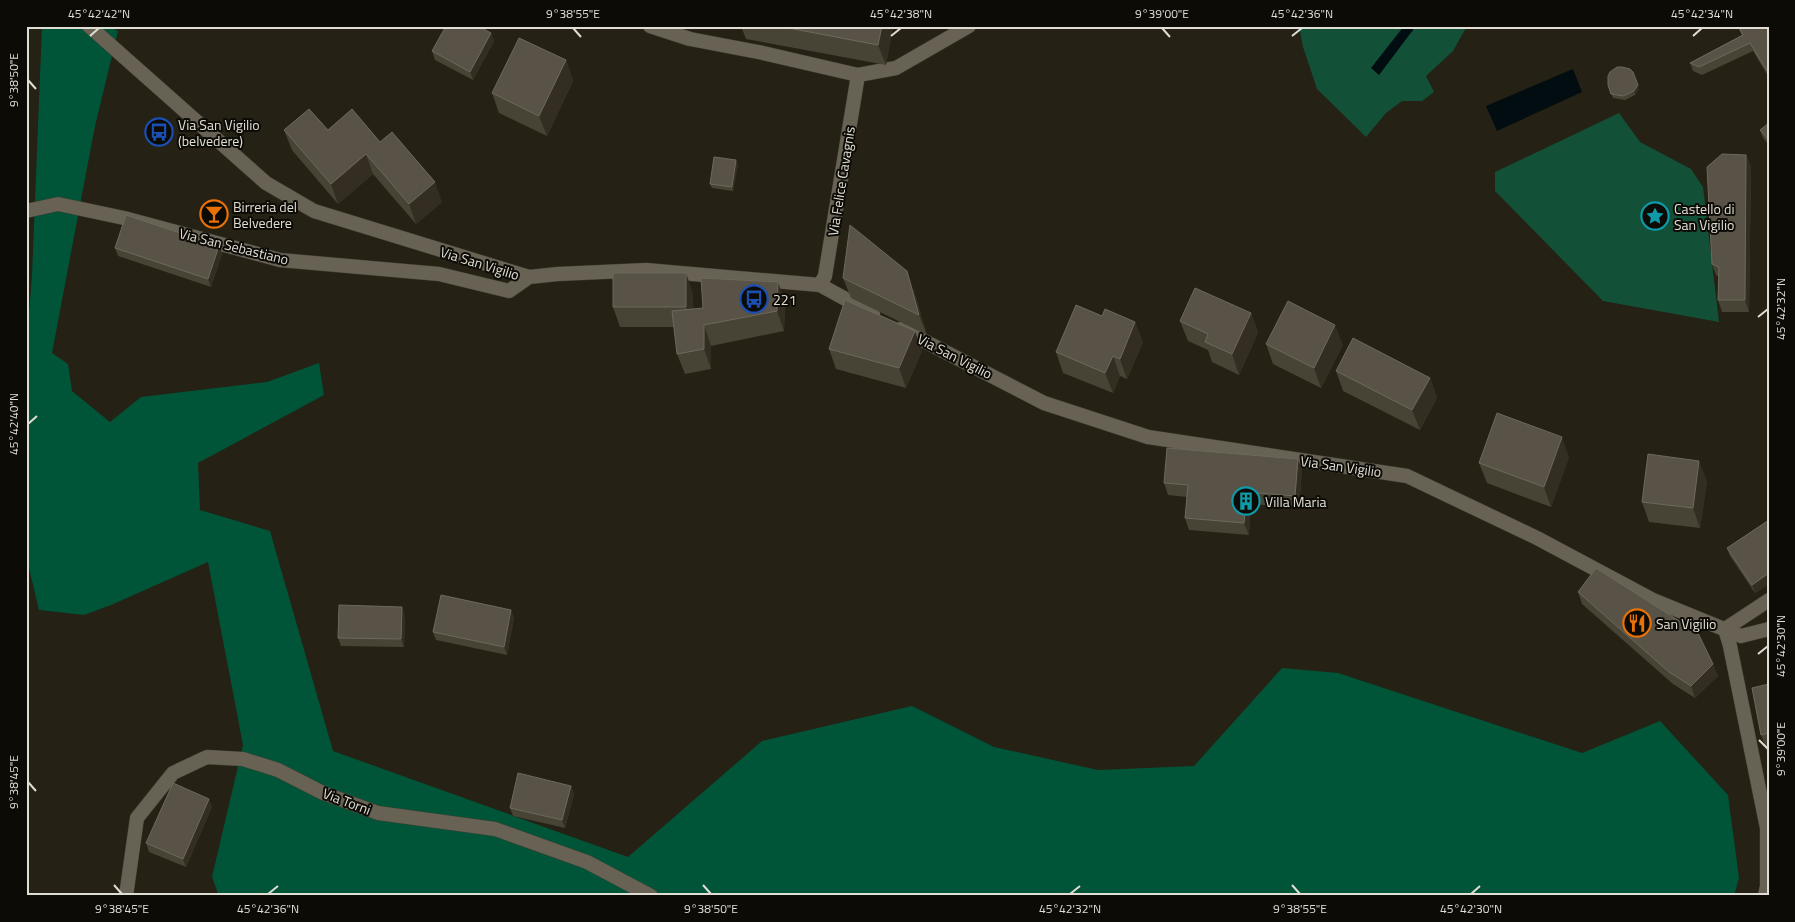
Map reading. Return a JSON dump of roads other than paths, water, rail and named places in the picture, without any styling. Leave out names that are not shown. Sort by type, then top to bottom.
[{"type":"street","name":"Via San Vigilio","points":[[89,26],[266,183],[314,211],[529,277],[646,270],[820,285],[1044,402],[1148,437],[1407,476],[1537,538],[1653,600],[1741,636],[1769,629]]},
{"type":"street","points":[[650,26],[690,39],[763,53],[858,75],[896,68],[969,26]]},
{"type":"street","name":"Via Felice Cavagnis","points":[[820,285],[825,276],[858,75]]},
{"type":"street","name":"Via San Sebastiano","points":[[26,211],[58,204],[124,218],[280,260],[439,274],[508,291],[529,277]]},
{"type":"street","points":[[1765,896],[1768,886],[1767,828],[1725,629],[1769,600]]},
{"type":"street","name":"Via Torni","points":[[126,896],[137,818],[173,773],[207,757],[243,759],[278,770],[323,793],[378,813],[494,829],[587,862],[651,896]]},
{"type":"place","name":"Via San Vigilio (belvedere)","points":[[159,132]]},
{"type":"place","name":"Birreria del Belvedere","points":[[214,214]]},
{"type":"place","name":"Castello di San Vigilio","points":[[1655,216]]},
{"type":"place","name":"221","points":[[754,299]]},
{"type":"place","name":"Villa Maria","points":[[1246,501]]},
{"type":"place","name":"San Vigilio","points":[[1637,623]]}]
